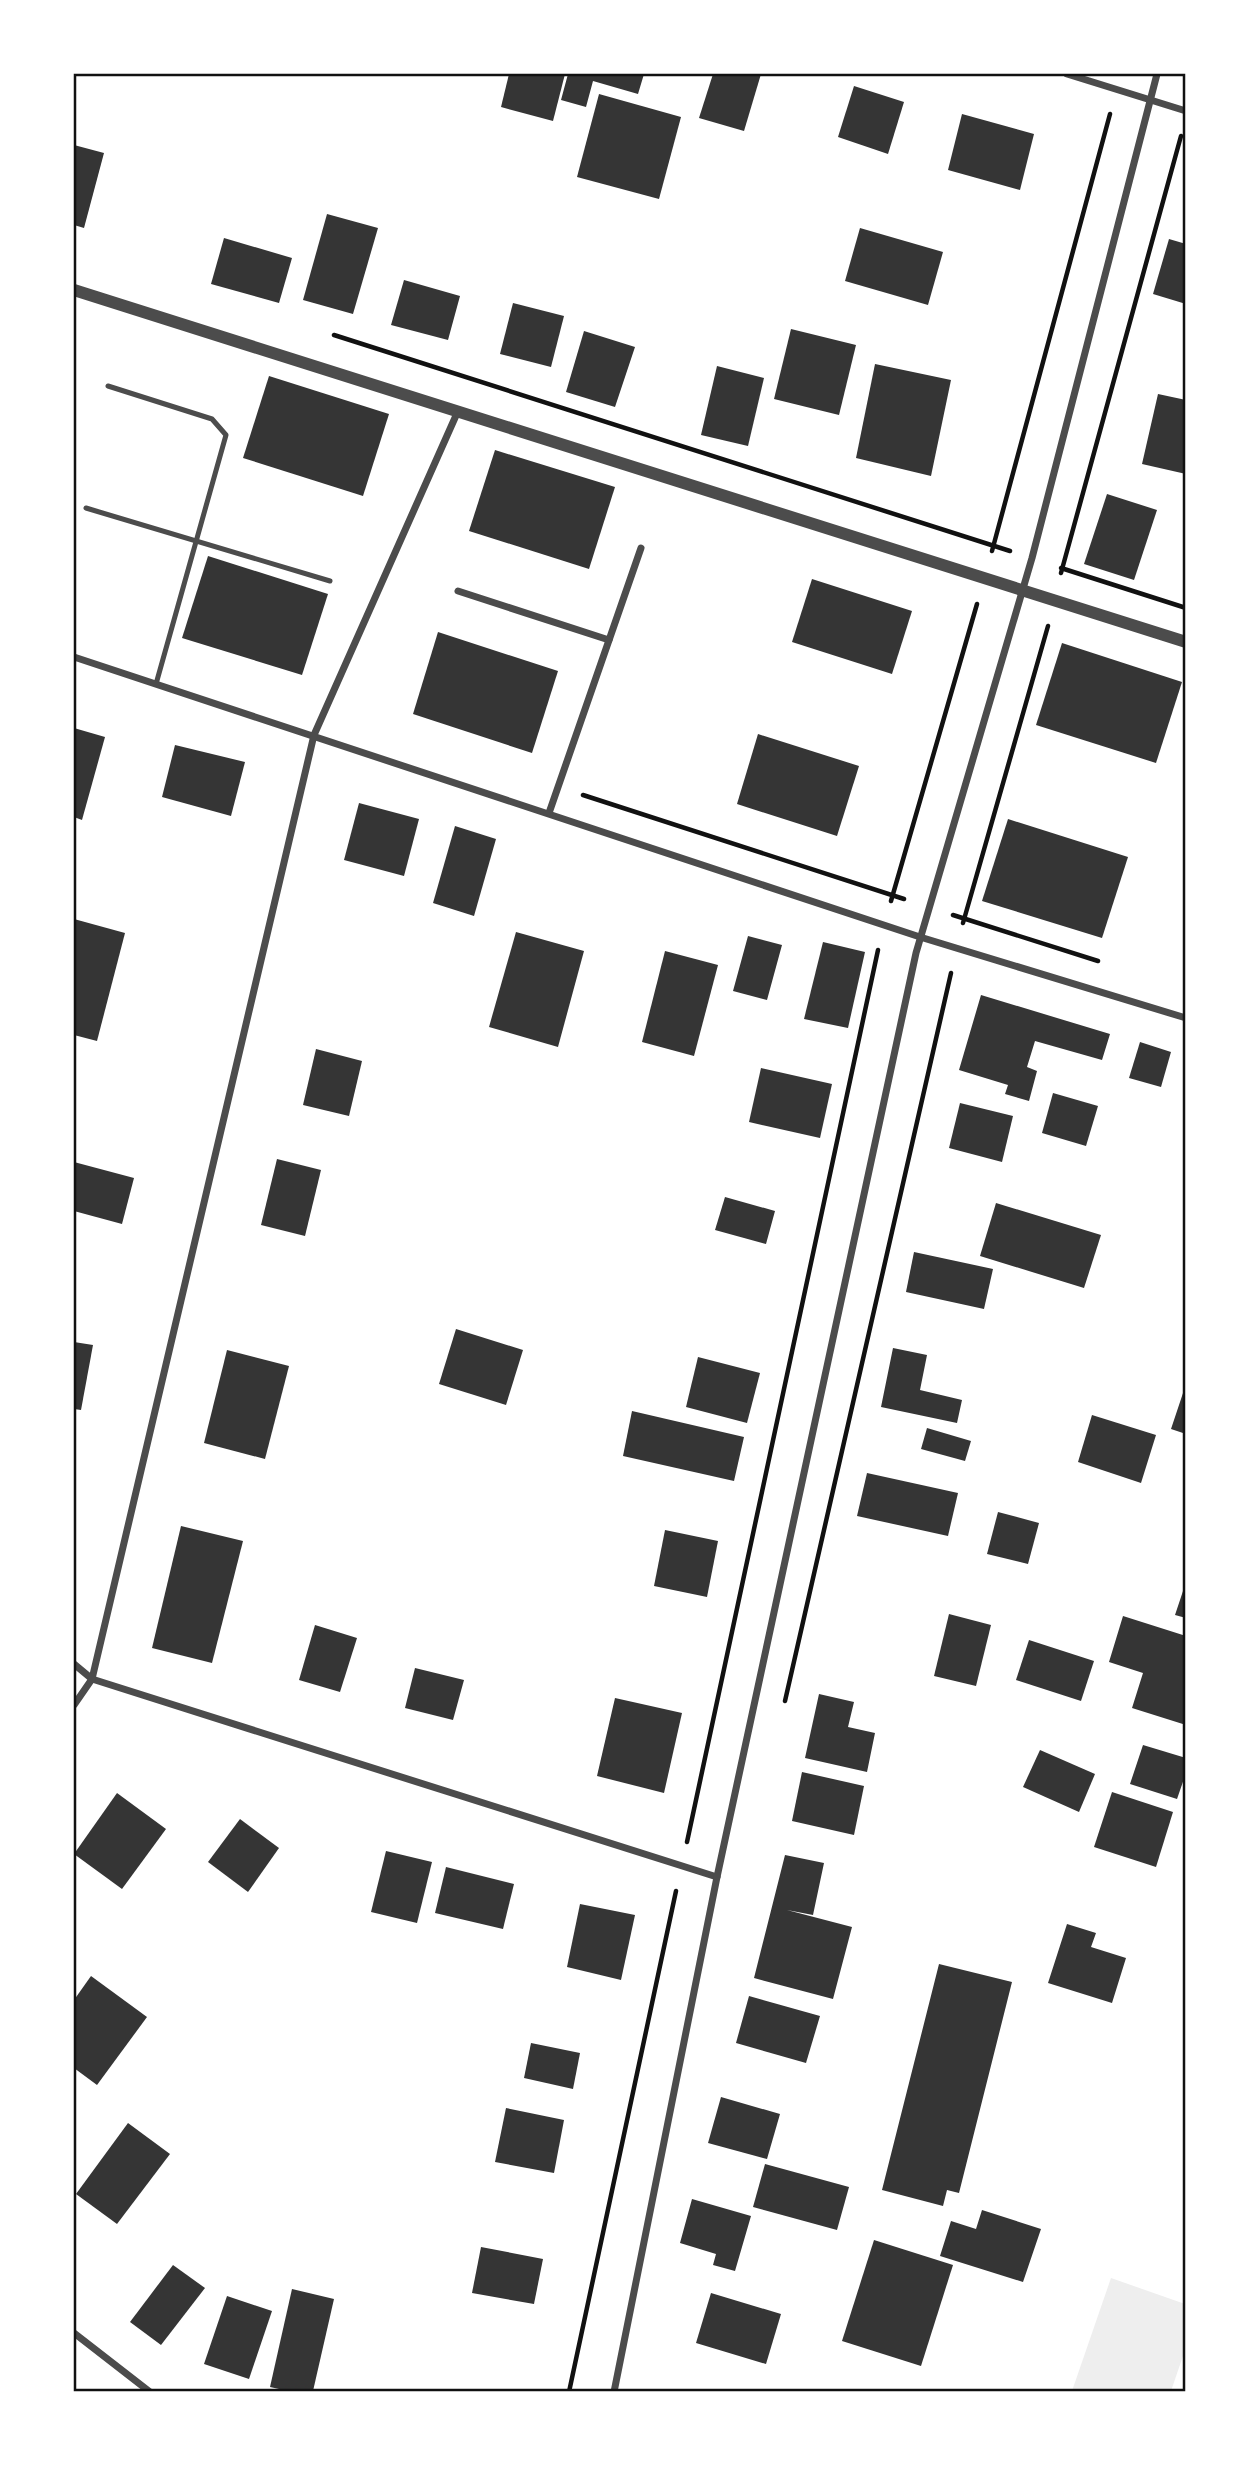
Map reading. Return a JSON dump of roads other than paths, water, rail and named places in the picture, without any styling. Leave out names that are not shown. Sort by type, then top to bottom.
[{"type":"street","points":[[1067,74],[1185,111]]},
{"type":"street","points":[[614,2392],[717,1877],[920,937],[1023,591],[1157,74]]},
{"type":"street","points":[[74,290],[1185,642]]},
{"type":"street","points":[[74,1705],[92,1679],[314,735],[458,411]]},
{"type":"street","points":[[549,813],[641,548]]},
{"type":"street","points":[[458,591],[609,640]]},
{"type":"street","points":[[74,657],[920,937],[1185,1018]]},
{"type":"street","points":[[74,1664],[92,1679],[717,1877]]},
{"type":"street","points":[[74,2333],[150,2392]]},
{"type":"lane","points":[[108,386],[212,419],[226,435],[156,684]]},
{"type":"lane","points":[[86,508],[330,581]]}]
